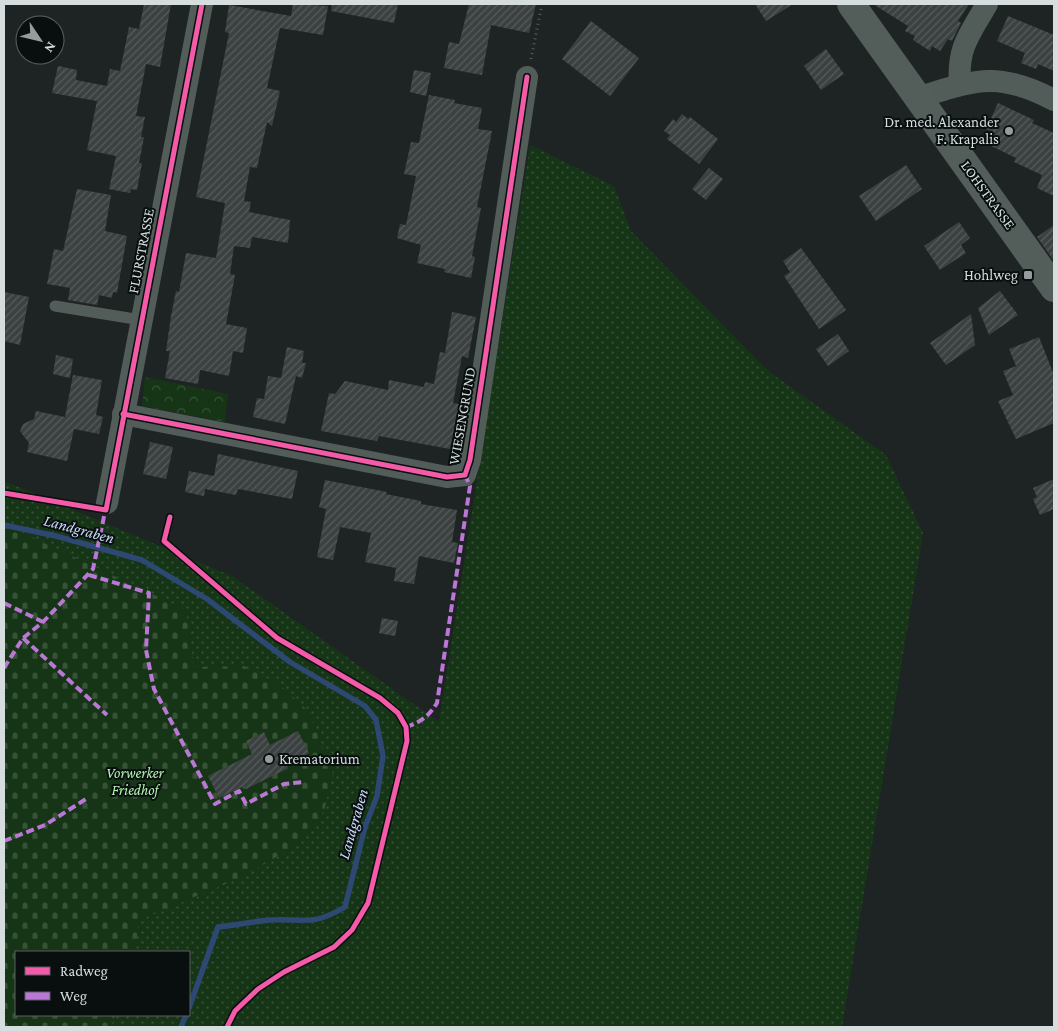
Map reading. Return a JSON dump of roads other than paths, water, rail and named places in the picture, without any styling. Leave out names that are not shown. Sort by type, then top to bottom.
[{"type":"main road","name":"LOHSTRASSE","points":[[851,4],[1054,288]]},
{"type":"street","name":"FLURSTRASSE","points":[[107,503],[202,4]]},
{"type":"street","points":[[960,84],[958,64],[963,47],[987,4]]},
{"type":"street","name":"WIESENGRUND","points":[[123,414],[447,477],[465,474],[470,460],[528,77]]},
{"type":"street","points":[[917,98],[977,80],[1011,82],[1037,91],[1054,100]]},
{"type":"lane","points":[[55,306],[141,320]]},
{"type":"waterway","name":"Landgraben","points":[[4,525],[56,536],[142,560],[207,599],[290,662],[365,706],[376,720],[383,756],[377,796],[365,827],[345,907],[316,919],[269,920],[218,927],[190,1005]]},
{"type":"waterway","name":"Landgraben","points":[[181,1027],[186,1016]]},
{"type":"place","name":"Dr. med. Alexander F. Krapalis","points":[[1009,131]]},
{"type":"place","name":"Hohlweg","points":[[1028,275]]},
{"type":"place","name":"Krematorium","points":[[269,759]]},
{"type":"park label","name":"Vorwerker Friedhof","points":[[135,782]]}]
